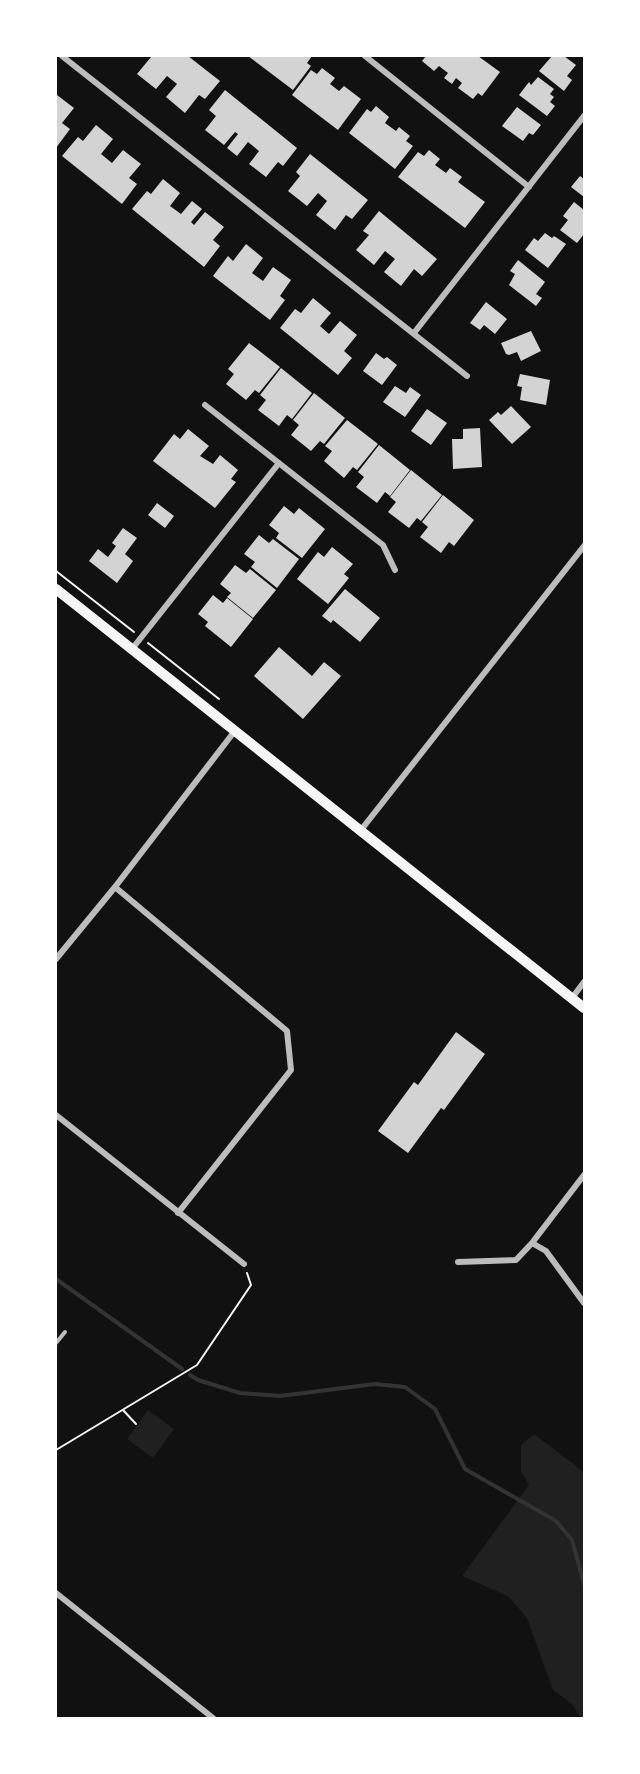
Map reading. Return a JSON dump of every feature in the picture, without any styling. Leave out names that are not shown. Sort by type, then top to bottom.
[{"type":"main road","points":[[56,589],[585,1008]]},
{"type":"street","points":[[62,56],[467,376]]},
{"type":"street","points":[[365,56],[528,187]]},
{"type":"street","points":[[414,333],[585,116]]},
{"type":"street","points":[[205,405],[383,545],[395,570]]},
{"type":"street","points":[[132,649],[279,463]]},
{"type":"street","points":[[361,830],[585,546]]},
{"type":"street","points":[[56,959],[115,887],[234,732]]},
{"type":"street","points":[[115,887],[287,1031],[291,1070],[178,1213]]},
{"type":"street","points":[[572,998],[585,982]]},
{"type":"street","points":[[56,1115],[244,1264]]},
{"type":"street","points":[[458,1262],[516,1260],[585,1175]]},
{"type":"street","points":[[532,1243],[546,1251],[585,1303]]},
{"type":"street","points":[[56,1593],[213,1719]]},
{"type":"lane","points":[[56,1344],[65,1332]]},
{"type":"path","points":[[56,1450],[197,1365],[251,1285],[244,1264]]},
{"type":"path","points":[[123,1410],[136,1424]]},
{"type":"shaded area","points":[[148,1410],[174,1429],[153,1458],[127,1439]]},
{"type":"shaded area","points":[[534,1434],[584,1472],[584,1718],[581,1718],[572,1704],[553,1690],[527,1618],[508,1596],[462,1576],[529,1485],[521,1471],[521,1445]]},
{"type":"building","points":[[149,56],[188,56],[220,81],[205,99],[199,95],[185,113],[166,97],[177,84],[167,76],[156,89],[137,74],[151,57]]},
{"type":"building","points":[[248,56],[312,56],[307,63],[311,66],[293,90]]},
{"type":"building","points":[[426,56],[478,56],[500,72],[482,96],[478,93],[473,99],[458,88],[462,83],[456,78],[452,84],[444,78],[448,73],[439,66],[434,71],[422,61]]},
{"type":"building","points":[[552,56],[564,56],[576,65],[567,76],[572,80],[564,91],[539,71]]},
{"type":"building","points":[[322,68],[335,78],[330,84],[339,91],[344,86],[361,99],[338,130],[292,95],[311,70],[317,74]]},
{"type":"building","points":[[538,77],[554,89],[550,94],[554,97],[550,102],[555,106],[547,116],[519,95],[529,82],[531,85]]},
{"type":"building","points":[[225,90],[297,148],[283,166],[278,162],[266,177],[249,164],[259,151],[248,142],[237,156],[227,148],[238,134],[235,132],[224,145],[205,130],[216,116],[209,110]]},
{"type":"building","points":[[57,95],[74,108],[62,123],[70,129],[56,148]]},
{"type":"building","points":[[376,106],[389,117],[385,123],[396,131],[399,127],[410,136],[406,141],[413,146],[395,169],[349,133],[367,109],[371,112]]},
{"type":"building","points":[[517,107],[541,125],[533,135],[529,133],[523,141],[502,126]]},
{"type":"building","points":[[96,125],[113,139],[101,154],[112,163],[123,150],[141,164],[129,178],[137,184],[122,204],[62,156],[78,137],[83,141]]},
{"type":"building","points":[[429,150],[440,159],[435,165],[446,173],[450,168],[462,177],[458,182],[485,202],[465,228],[398,177],[418,152],[424,156]]},
{"type":"building","points":[[310,154],[368,200],[352,219],[346,215],[335,230],[316,215],[327,201],[318,193],[307,206],[288,191],[300,176],[296,172]]},
{"type":"building","points":[[580,176],[584,179],[584,197],[571,187]]},
{"type":"building","points":[[163,179],[180,193],[170,206],[181,214],[192,201],[202,209],[191,222],[194,225],[205,212],[224,227],[213,240],[220,246],[204,267],[132,209],[147,191],[151,194]]},
{"type":"building","points":[[574,202],[584,210],[584,234],[577,243],[560,230],[568,220],[563,216]]},
{"type":"building","points":[[379,211],[437,259],[422,276],[414,269],[401,286],[384,272],[395,259],[385,251],[374,265],[356,250],[369,235],[363,231]]},
{"type":"building","points":[[545,233],[566,244],[548,268],[525,250],[534,238],[538,241]]},
{"type":"building","points":[[246,244],[263,258],[252,273],[263,281],[273,267],[291,280],[280,296],[285,300],[270,320],[213,276],[228,256],[233,261]]},
{"type":"building","points":[[518,260],[545,282],[536,294],[542,298],[536,306],[509,285],[515,274],[510,271]]},
{"type":"building","points":[[313,298],[331,313],[320,326],[329,334],[340,321],[357,335],[344,351],[352,358],[338,375],[280,328],[295,309],[301,313]]},
{"type":"building","points":[[486,302],[507,319],[495,334],[484,325],[480,330],[470,323]]},
{"type":"building","points":[[531,331],[541,351],[521,361],[517,352],[506,354],[501,343]]},
{"type":"building","points":[[249,343],[280,367],[259,393],[255,390],[246,400],[226,384],[234,374],[228,369]]},
{"type":"building","points":[[376,353],[384,359],[387,357],[397,365],[382,385],[363,371]]},
{"type":"building","points":[[281,368],[312,393],[292,419],[287,415],[279,426],[258,410],[266,400],[260,395]]},
{"type":"building","points":[[520,374],[550,380],[546,405],[520,400],[522,387],[517,386]]},
{"type":"building","points":[[395,386],[406,393],[410,387],[421,395],[405,417],[383,402]]},
{"type":"building","points":[[314,393],[345,418],[324,444],[320,441],[311,451],[291,435],[299,425],[293,420]]},
{"type":"building","points":[[511,406],[531,427],[512,444],[489,420],[498,412],[501,415]]},
{"type":"building","points":[[427,409],[447,423],[431,445],[411,431]]},
{"type":"building","points":[[347,420],[378,444],[357,470],[353,467],[344,478],[324,461],[332,451],[325,446]]},
{"type":"building","points":[[480,428],[482,467],[453,469],[452,439],[463,439],[463,429]]},
{"type":"building","points":[[188,429],[209,446],[200,456],[213,464],[220,455],[238,470],[231,479],[236,482],[215,508],[153,461],[174,434],[180,439]]},
{"type":"building","points":[[379,445],[410,470],[390,496],[385,492],[377,503],[356,487],[364,477],[358,472]]},
{"type":"building","points":[[411,470],[442,495],[421,521],[417,518],[409,528],[388,512],[396,502],[390,497]]},
{"type":"building","points":[[443,495],[474,520],[454,546],[449,542],[441,553],[420,537],[428,527],[422,522]]},
{"type":"building","points":[[157,503],[174,516],[165,528],[148,515]]},
{"type":"building","points":[[284,506],[294,514],[299,508],[325,529],[302,558],[276,538],[279,533],[269,525]]},
{"type":"building","points":[[123,528],[137,538],[125,554],[133,561],[117,583],[89,561],[98,549],[108,557],[116,546],[112,543]]},
{"type":"building","points":[[259,535],[269,543],[273,539],[299,559],[277,588],[251,567],[255,562],[244,554]]},
{"type":"building","points":[[332,547],[353,564],[344,574],[349,578],[328,604],[297,579],[318,552],[324,557]]},
{"type":"building","points":[[235,565],[246,573],[250,569],[276,590],[253,618],[227,597],[231,593],[220,584]]},
{"type":"building","points":[[345,589],[380,618],[360,642],[333,620],[331,623],[322,616]]},
{"type":"building","points":[[213,595],[223,603],[227,598],[253,619],[231,647],[205,626],[208,622],[198,614]]},
{"type":"building","points":[[279,647],[312,676],[324,662],[341,676],[303,719],[254,676]]},
{"type":"building","points":[[456,1032],[485,1054],[444,1110],[441,1108],[408,1153],[378,1131],[414,1082],[418,1085]]},
{"type":"waterway","points":[[56,1279],[182,1369]]},
{"type":"waterway","points":[[190,1375],[198,1380],[240,1393],[280,1396],[375,1384],[405,1387],[435,1409],[465,1469],[556,1521],[572,1540],[584,1584]]}]
